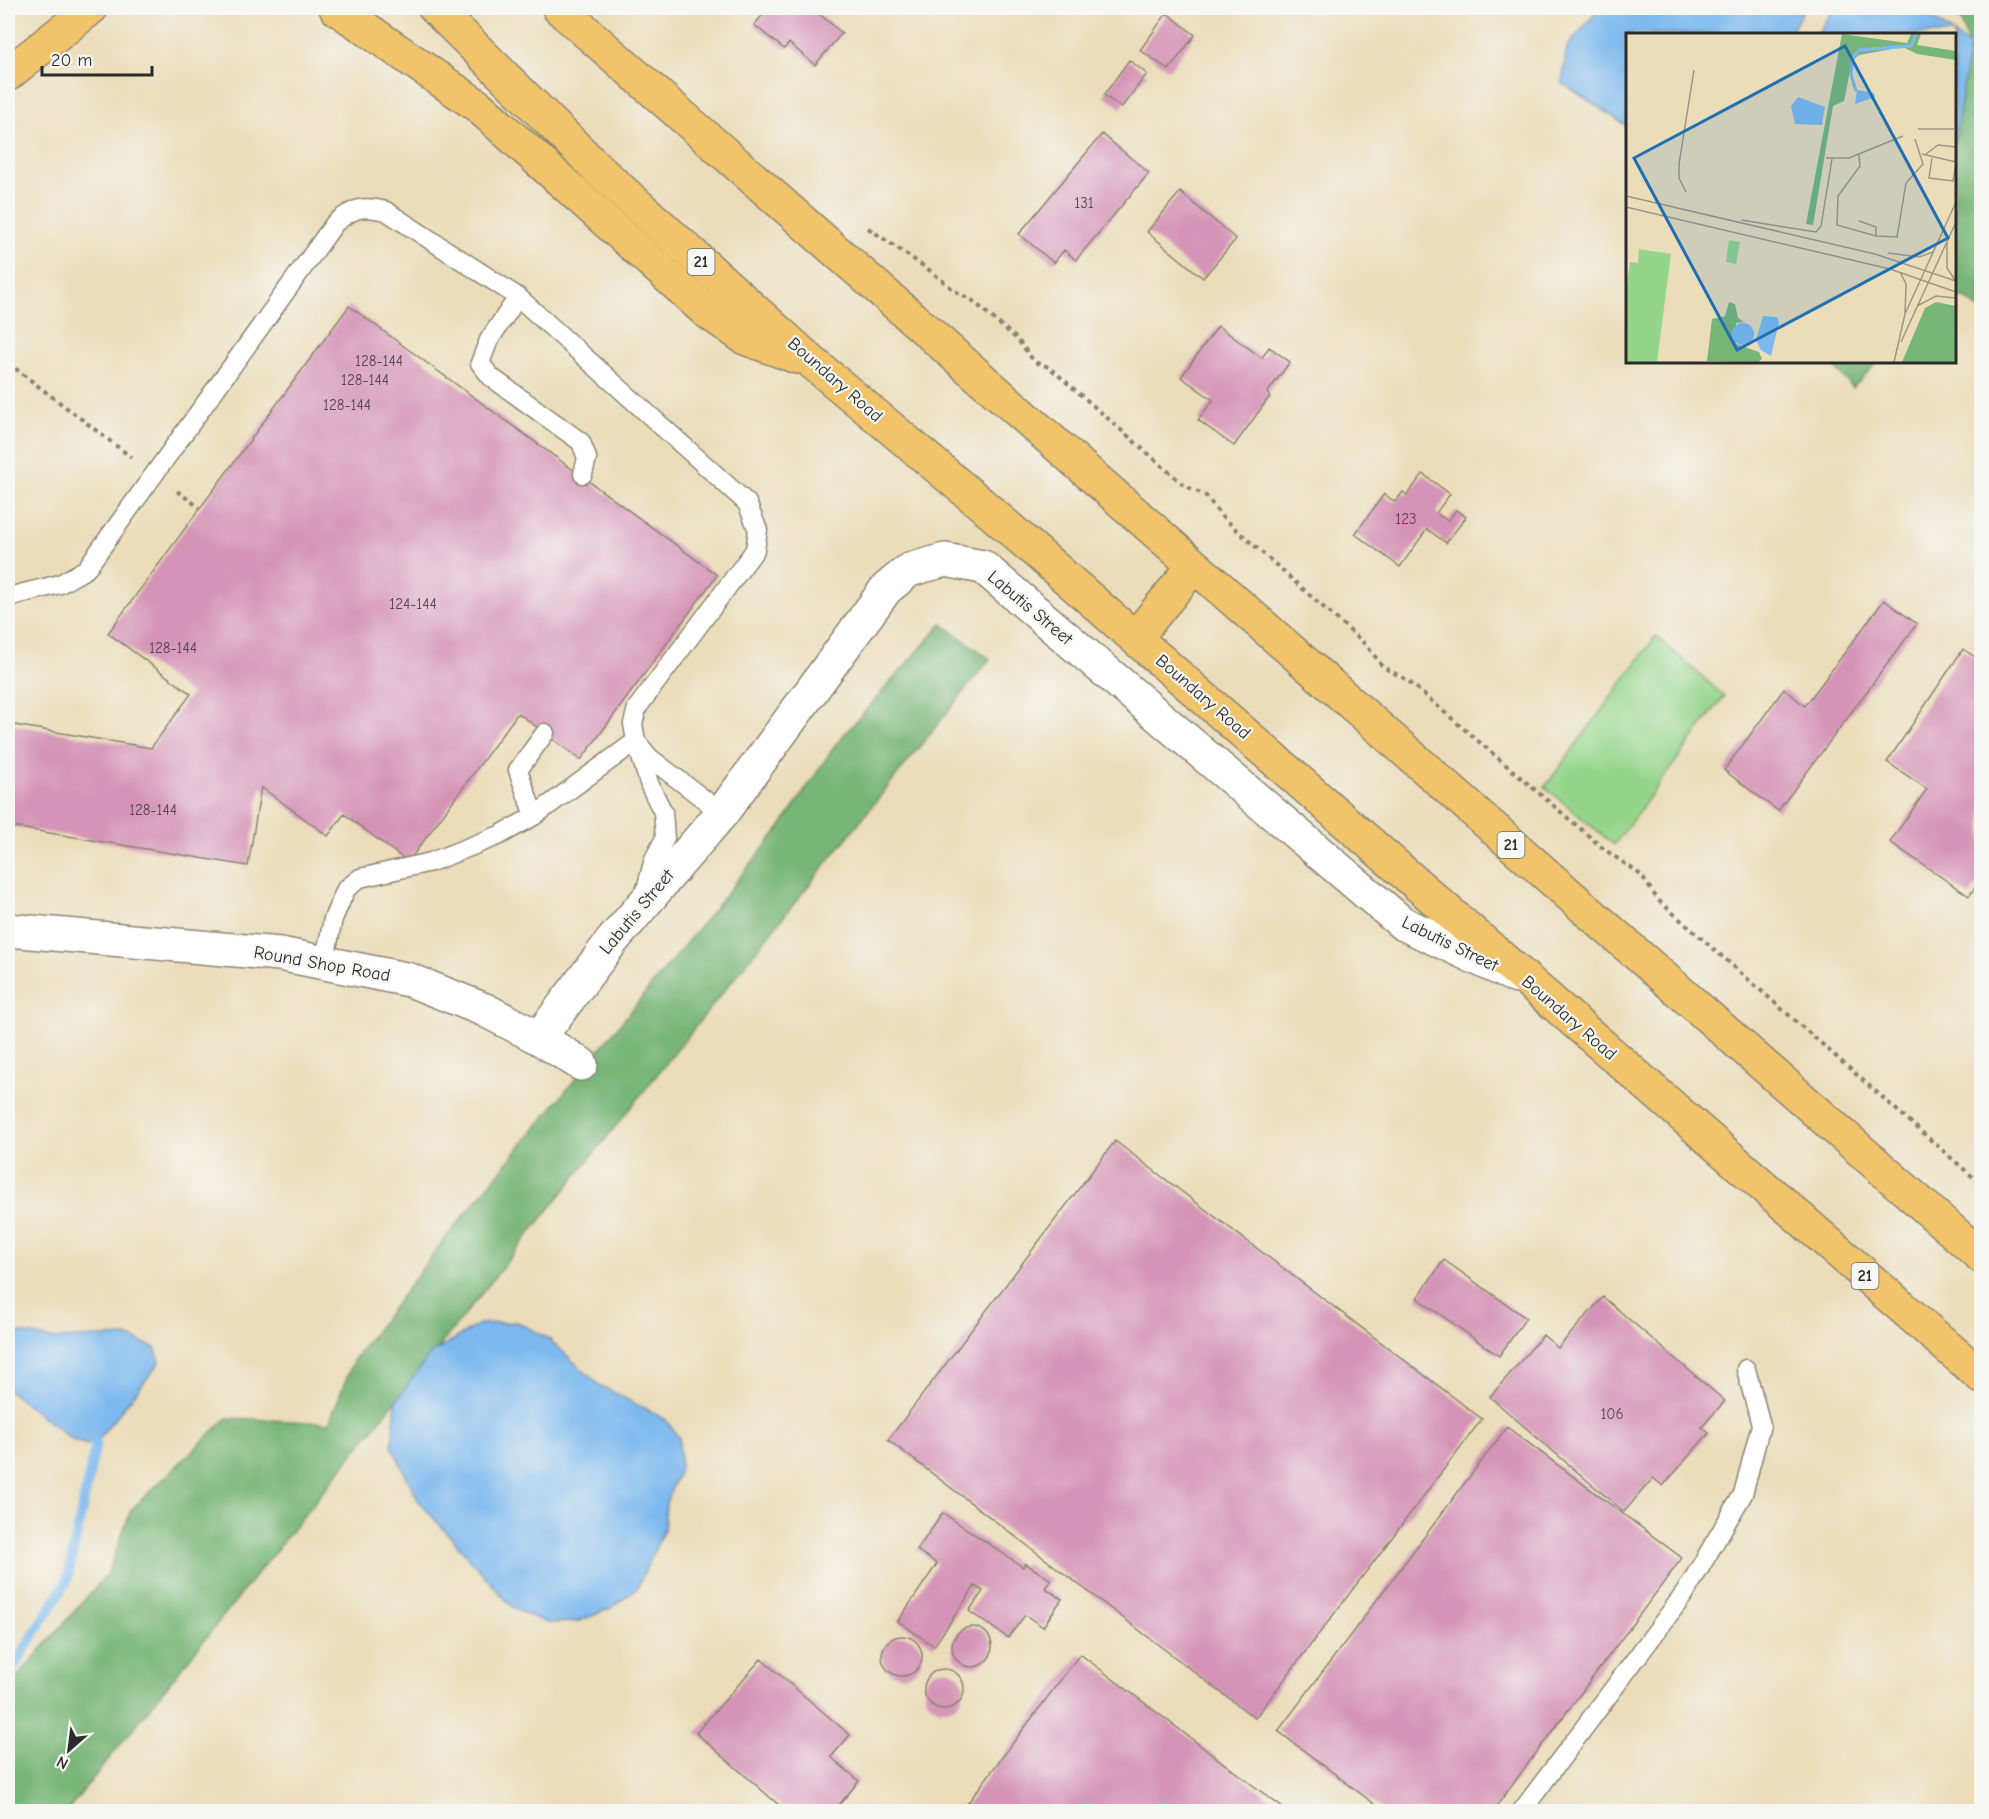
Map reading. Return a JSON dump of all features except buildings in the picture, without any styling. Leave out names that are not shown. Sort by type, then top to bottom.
[{"type":"main road","points":[[8,74],[91,8]]},
{"type":"main road","points":[[336,8],[478,106],[706,311],[745,338],[813,363]]},
{"type":"main road","name":"Boundary Road","points":[[435,8],[599,170],[813,363],[1136,638],[1982,1377]]},
{"type":"main road","name":"21","points":[[559,8],[1982,1257]]},
{"type":"main road","points":[[1136,638],[1194,566]]},
{"type":"street","name":"Labutis Street","points":[[539,1038],[612,941],[722,813],[885,589],[909,570],[945,560],[982,567],[1402,923],[1529,983]]},
{"type":"street","name":"Round Shop Road","points":[[8,930],[280,954],[410,980],[485,1010],[539,1038],[581,1064]]},
{"type":"lane","points":[[8,597],[60,584],[86,569],[335,223],[350,211],[368,207],[386,211],[518,297],[747,503],[758,530],[755,550],[638,708],[633,724],[650,786],[663,812],[665,838],[654,859],[641,907]]},
{"type":"lane","points":[[518,297],[489,340],[480,363],[491,377],[581,442],[587,458],[583,474]]},
{"type":"lane","points":[[534,816],[518,770],[545,733]]},
{"type":"lane","points":[[636,741],[650,758],[722,813]]},
{"type":"lane","points":[[324,963],[333,919],[346,889],[360,878],[431,862],[500,835],[534,816],[636,741]]},
{"type":"lane","points":[[1521,1812],[1685,1593],[1743,1494],[1761,1425],[1746,1369]]},
{"type":"path","points":[[865,226],[932,272],[955,291],[973,301],[1018,340],[1037,363],[1049,367],[1184,485],[1206,496],[1221,516],[1367,646],[1383,667],[1407,680],[1604,849],[1641,875],[1658,900],[1982,1185]]},
{"type":"path","points":[[8,363],[136,460]]},
{"type":"path","points":[[172,487],[200,508]]},
{"type":"green space","points":[[1944,8],[1981,8],[1981,311],[1965,298],[1956,297],[1956,135],[1969,46],[1960,19]]},
{"type":"green space","points":[[1831,363],[1876,363],[1853,388]]},
{"type":"green space","points":[[942,624],[990,659],[67,1811],[8,1811],[8,1683],[12,1683],[108,1573],[131,1510],[227,1418],[329,1423],[354,1359],[441,1244],[780,828],[836,744]]},
{"type":"green space","points":[[1656,636],[1724,696],[1614,845],[1545,787]]},
{"type":"water","points":[[1600,8],[1804,8],[1791,33],[1626,33],[1626,125],[1562,83],[1567,47]]},
{"type":"water","points":[[1833,8],[1918,8],[1953,33],[1819,33]]},
{"type":"water","points":[[1956,36],[1969,45],[1956,135]]},
{"type":"water","points":[[517,1322],[549,1339],[599,1385],[665,1419],[679,1438],[680,1467],[666,1503],[664,1529],[637,1588],[611,1608],[577,1622],[547,1623],[514,1609],[418,1500],[392,1446],[396,1401],[431,1353],[480,1324]]},
{"type":"water","points":[[8,1331],[53,1339],[127,1336],[155,1348],[160,1362],[96,1442],[87,1445],[73,1440],[8,1390]]},
{"type":"waterway","points":[[8,1676],[67,1581],[96,1442]]}]
